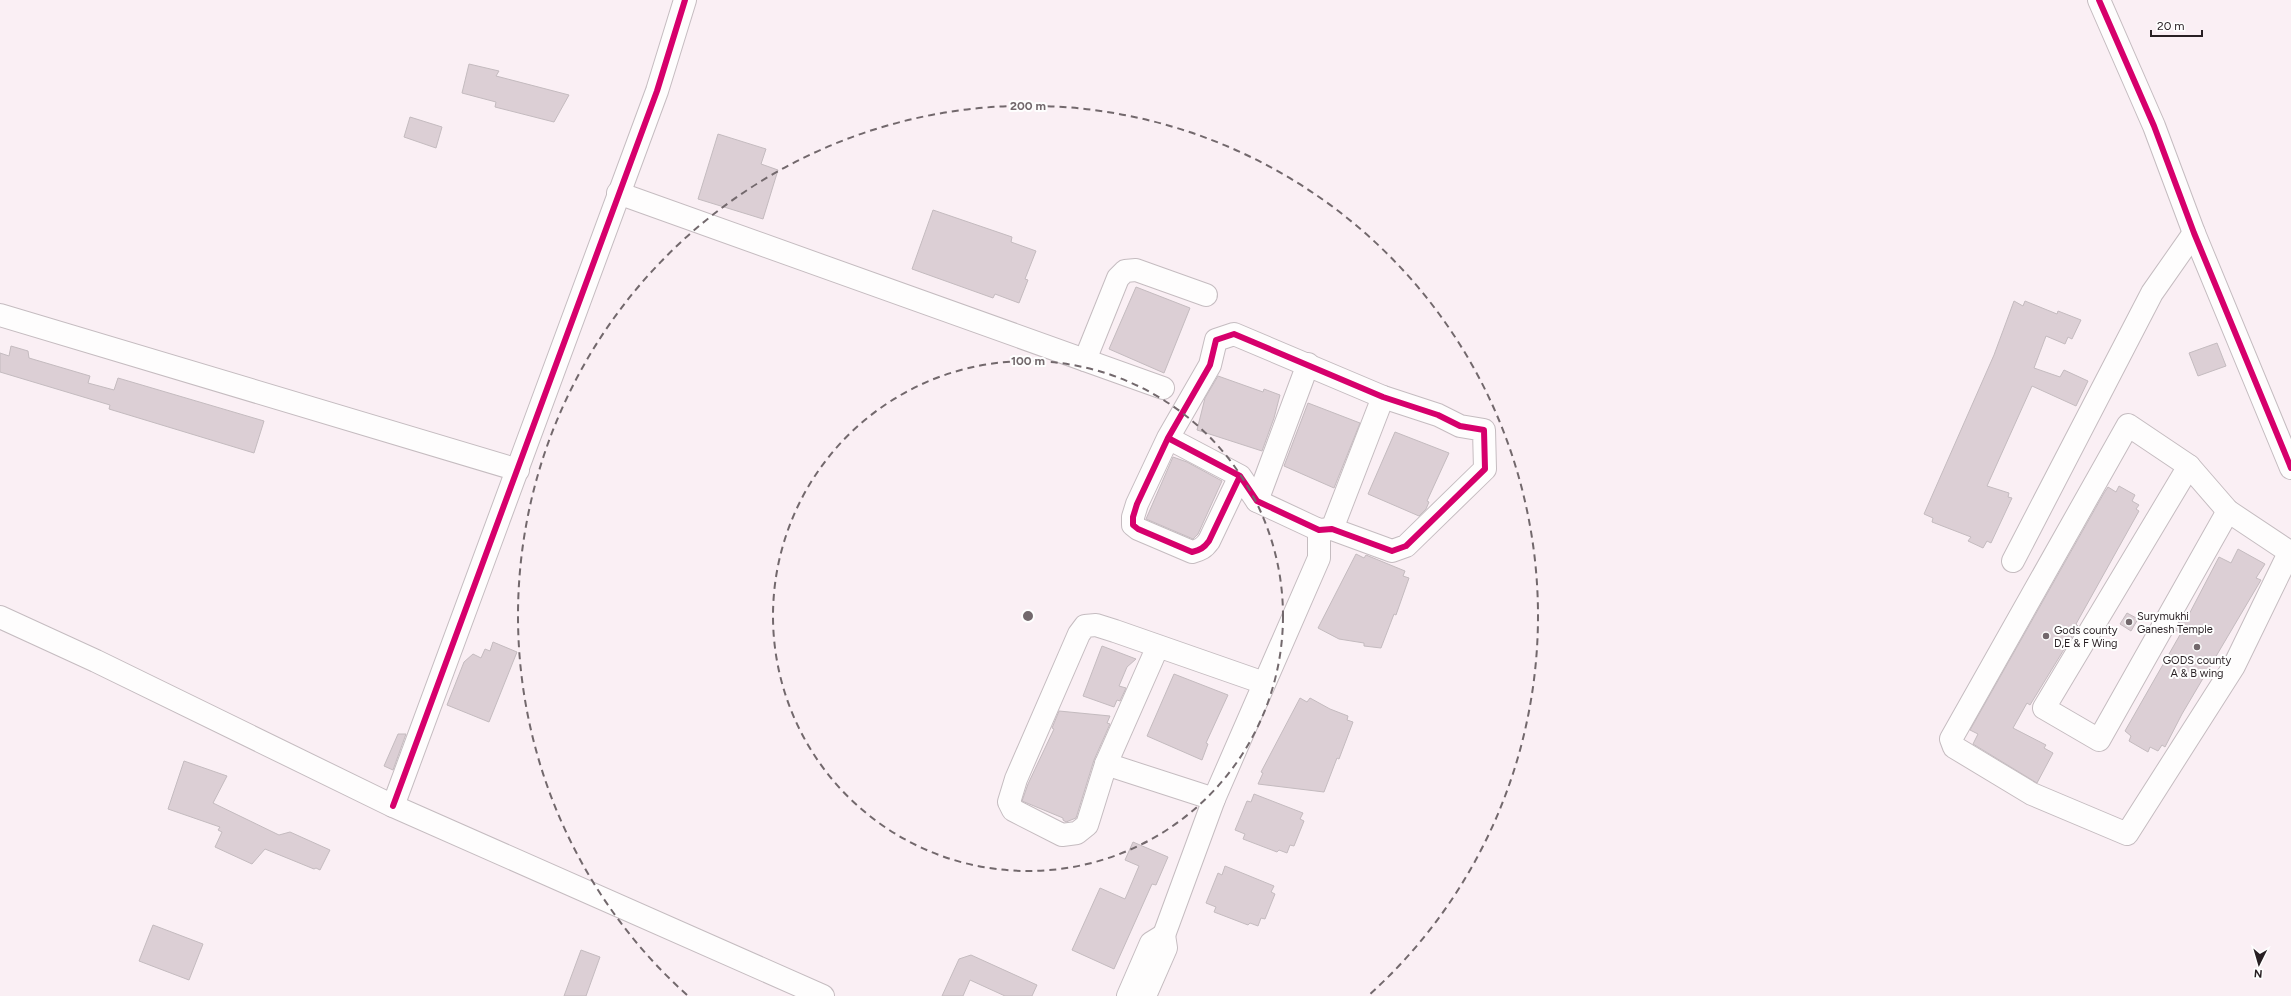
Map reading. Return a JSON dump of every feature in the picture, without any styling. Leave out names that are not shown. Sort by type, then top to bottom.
[{"type":"street","points":[[393,806],[518,470],[618,192],[658,91],[685,0]]},
{"type":"street","points":[[2099,0],[2154,126],[2194,233],[2291,468]]},
{"type":"street","points":[[618,192],[1163,388]]},
{"type":"street","points":[[2013,561],[2152,293],[2194,233]]},
{"type":"street","points":[[1085,360],[1118,278],[1125,271],[1136,270],[1206,295]]},
{"type":"street","points":[[0,315],[518,470]]},
{"type":"street","points":[[1168,438],[1240,476],[1257,501],[1325,530],[1392,551],[1406,546],[1485,469],[1484,430],[1460,426],[1438,416],[1383,396],[1234,334],[1216,340],[1210,366],[1168,438],[1133,517],[1134,525],[1138,529],[1192,552],[1199,551],[1205,547],[1209,541],[1240,476]]},
{"type":"street","points":[[1257,501],[1308,364]]},
{"type":"street","points":[[1145,996],[1166,948],[1164,935],[1214,799],[1319,558],[1325,530],[1383,396]]},
{"type":"street","points":[[2128,425],[2189,466],[2228,511],[2290,553],[2234,666],[2127,834],[2032,794],[1954,748],[1951,739],[2128,425]]},
{"type":"street","points":[[2189,466],[2044,708],[2099,740],[2228,511]]},
{"type":"street","points":[[0,617],[96,661],[393,806],[823,996]]},
{"type":"street","points":[[1158,646],[1106,764],[1087,825],[1077,832],[1062,835],[1013,810],[1009,802],[1016,779],[1079,634],[1085,626],[1096,625],[1158,646],[1264,683]]},
{"type":"street","points":[[1106,764],[1214,799]]},
{"type":"street","points":[[1128,996],[1151,943],[1164,935]]},
{"type":"building","points":[[469,64],[499,71],[496,76],[569,95],[554,122],[495,107],[496,102],[462,93]]},
{"type":"building","points":[[410,117],[442,127],[436,148],[404,137]]},
{"type":"building","points":[[718,134],[766,149],[761,164],[778,170],[763,219],[698,199]]},
{"type":"building","points":[[933,210],[1012,237],[1011,242],[1036,251],[1025,279],[1028,280],[1019,303],[995,294],[993,298],[912,269]]},
{"type":"building","points":[[1136,287],[1190,308],[1164,373],[1109,349]]},
{"type":"building","points":[[2014,301],[2023,306],[2025,301],[2057,314],[2058,311],[2081,320],[2072,339],[2068,337],[2065,344],[2046,336],[2034,368],[2060,377],[2064,370],[2088,381],[2076,406],[2032,386],[1987,486],[2009,493],[2008,497],[2012,498],[1991,543],[1987,541],[1983,548],[1968,541],[1971,537],[1932,522],[1933,518],[1924,514],[1994,355]]},
{"type":"building","points":[[2217,343],[2226,366],[2198,376],[2189,353]]},
{"type":"building","points":[[11,346],[28,351],[29,358],[90,376],[88,383],[114,390],[118,378],[264,421],[254,453],[109,409],[110,405],[0,372],[0,353],[9,356]]},
{"type":"building","points":[[1218,376],[1263,392],[1264,389],[1280,395],[1274,418],[1262,451],[1197,430],[1205,398]]},
{"type":"building","points":[[1308,403],[1360,423],[1334,488],[1284,466]]},
{"type":"building","points":[[1395,432],[1449,453],[1427,501],[1429,502],[1426,509],[1419,516],[1368,494]]},
{"type":"building","points":[[1173,457],[1187,462],[1222,481],[1198,534],[1193,539],[1146,519]]},
{"type":"building","name":"Gods county D,E & F Wing","points":[[2119,486],[2135,495],[2132,501],[2139,505],[2136,509],[2139,511],[2076,624],[2078,626],[2030,705],[2027,703],[2013,728],[2046,745],[2044,748],[2053,753],[2037,783],[1973,744],[1978,734],[1970,730],[2104,493],[2108,487],[2116,492]]},
{"type":"building","name":"GODS county A & B wing","points":[[2238,549],[2265,564],[2256,578],[2261,580],[2182,714],[2165,747],[2162,745],[2158,751],[2150,747],[2148,752],[2129,741],[2131,736],[2125,731],[2181,633],[2175,630],[2181,620],[2185,622],[2219,557],[2231,563]]},
{"type":"building","points":[[1356,554],[1364,558],[1366,555],[1405,571],[1403,576],[1409,578],[1396,615],[1394,614],[1381,648],[1364,646],[1364,643],[1339,639],[1318,628]]},
{"type":"building","name":"Surymukhi Ganesh Temple","points":[[2127,613],[2138,619],[2131,631],[2120,624]]},
{"type":"building","points":[[493,642],[517,652],[489,722],[447,705],[464,662],[473,654],[481,658],[485,649],[490,651]]},
{"type":"building","points":[[1102,646],[1136,659],[1127,667],[1119,686],[1126,688],[1120,701],[1117,700],[1114,707],[1083,696]]},
{"type":"building","points":[[1174,674],[1228,695],[1206,743],[1208,744],[1202,760],[1147,736]]},
{"type":"building","points":[[1300,698],[1307,702],[1310,698],[1330,709],[1348,716],[1347,720],[1353,722],[1339,759],[1337,758],[1324,792],[1258,784],[1263,773],[1261,772]]},
{"type":"building","points":[[1059,711],[1110,716],[1107,723],[1110,724],[1094,760],[1076,818],[1066,822],[1063,818],[1022,801],[1028,784],[1054,729],[1052,728]]},
{"type":"building","points":[[398,734],[406,734],[393,770],[384,766]]},
{"type":"building","points":[[184,761],[227,776],[213,803],[279,835],[290,832],[330,850],[320,870],[316,868],[314,869],[265,849],[252,864],[215,847],[222,832],[218,830],[220,827],[168,809]]},
{"type":"building","points":[[1254,794],[1303,813],[1300,819],[1304,821],[1294,846],[1290,845],[1287,853],[1279,850],[1277,852],[1243,839],[1245,834],[1235,830],[1247,801],[1251,802]]},
{"type":"building","points":[[1133,842],[1168,857],[1156,885],[1152,884],[1114,969],[1072,950],[1100,888],[1125,899],[1139,866],[1125,860]]},
{"type":"building","points":[[1225,866],[1274,886],[1271,892],[1275,894],[1265,919],[1261,918],[1258,926],[1250,923],[1248,925],[1214,912],[1216,907],[1206,903],[1218,873],[1222,875]]},
{"type":"building","points":[[153,925],[203,944],[189,980],[139,961]]},
{"type":"building","points":[[581,950],[600,957],[586,996],[564,996]]},
{"type":"building","points":[[971,955],[1037,985],[1032,996],[1005,996],[970,980],[963,996],[942,996],[959,959]]},
{"type":"cycle path","points":[[393,806],[657,91],[685,0]]},
{"type":"cycle path","points":[[2099,0],[2154,126],[2194,233],[2291,468]]},
{"type":"cycle path","points":[[1168,438],[1240,476],[1257,501],[1319,530],[1332,529],[1392,551],[1406,546],[1485,469],[1484,430],[1460,426],[1438,415],[1383,397],[1234,334],[1216,340],[1210,365],[1168,438],[1137,504],[1133,517],[1133,525],[1138,529],[1192,552],[1200,549],[1209,541],[1240,476]]},
{"type":"place","name":"Surymukhi Ganesh Temple","points":[[2129,622]]},
{"type":"place","name":"Gods county D,E & F Wing","points":[[2046,636]]},
{"type":"place","name":"GODS county A & B wing","points":[[2197,647]]}]
